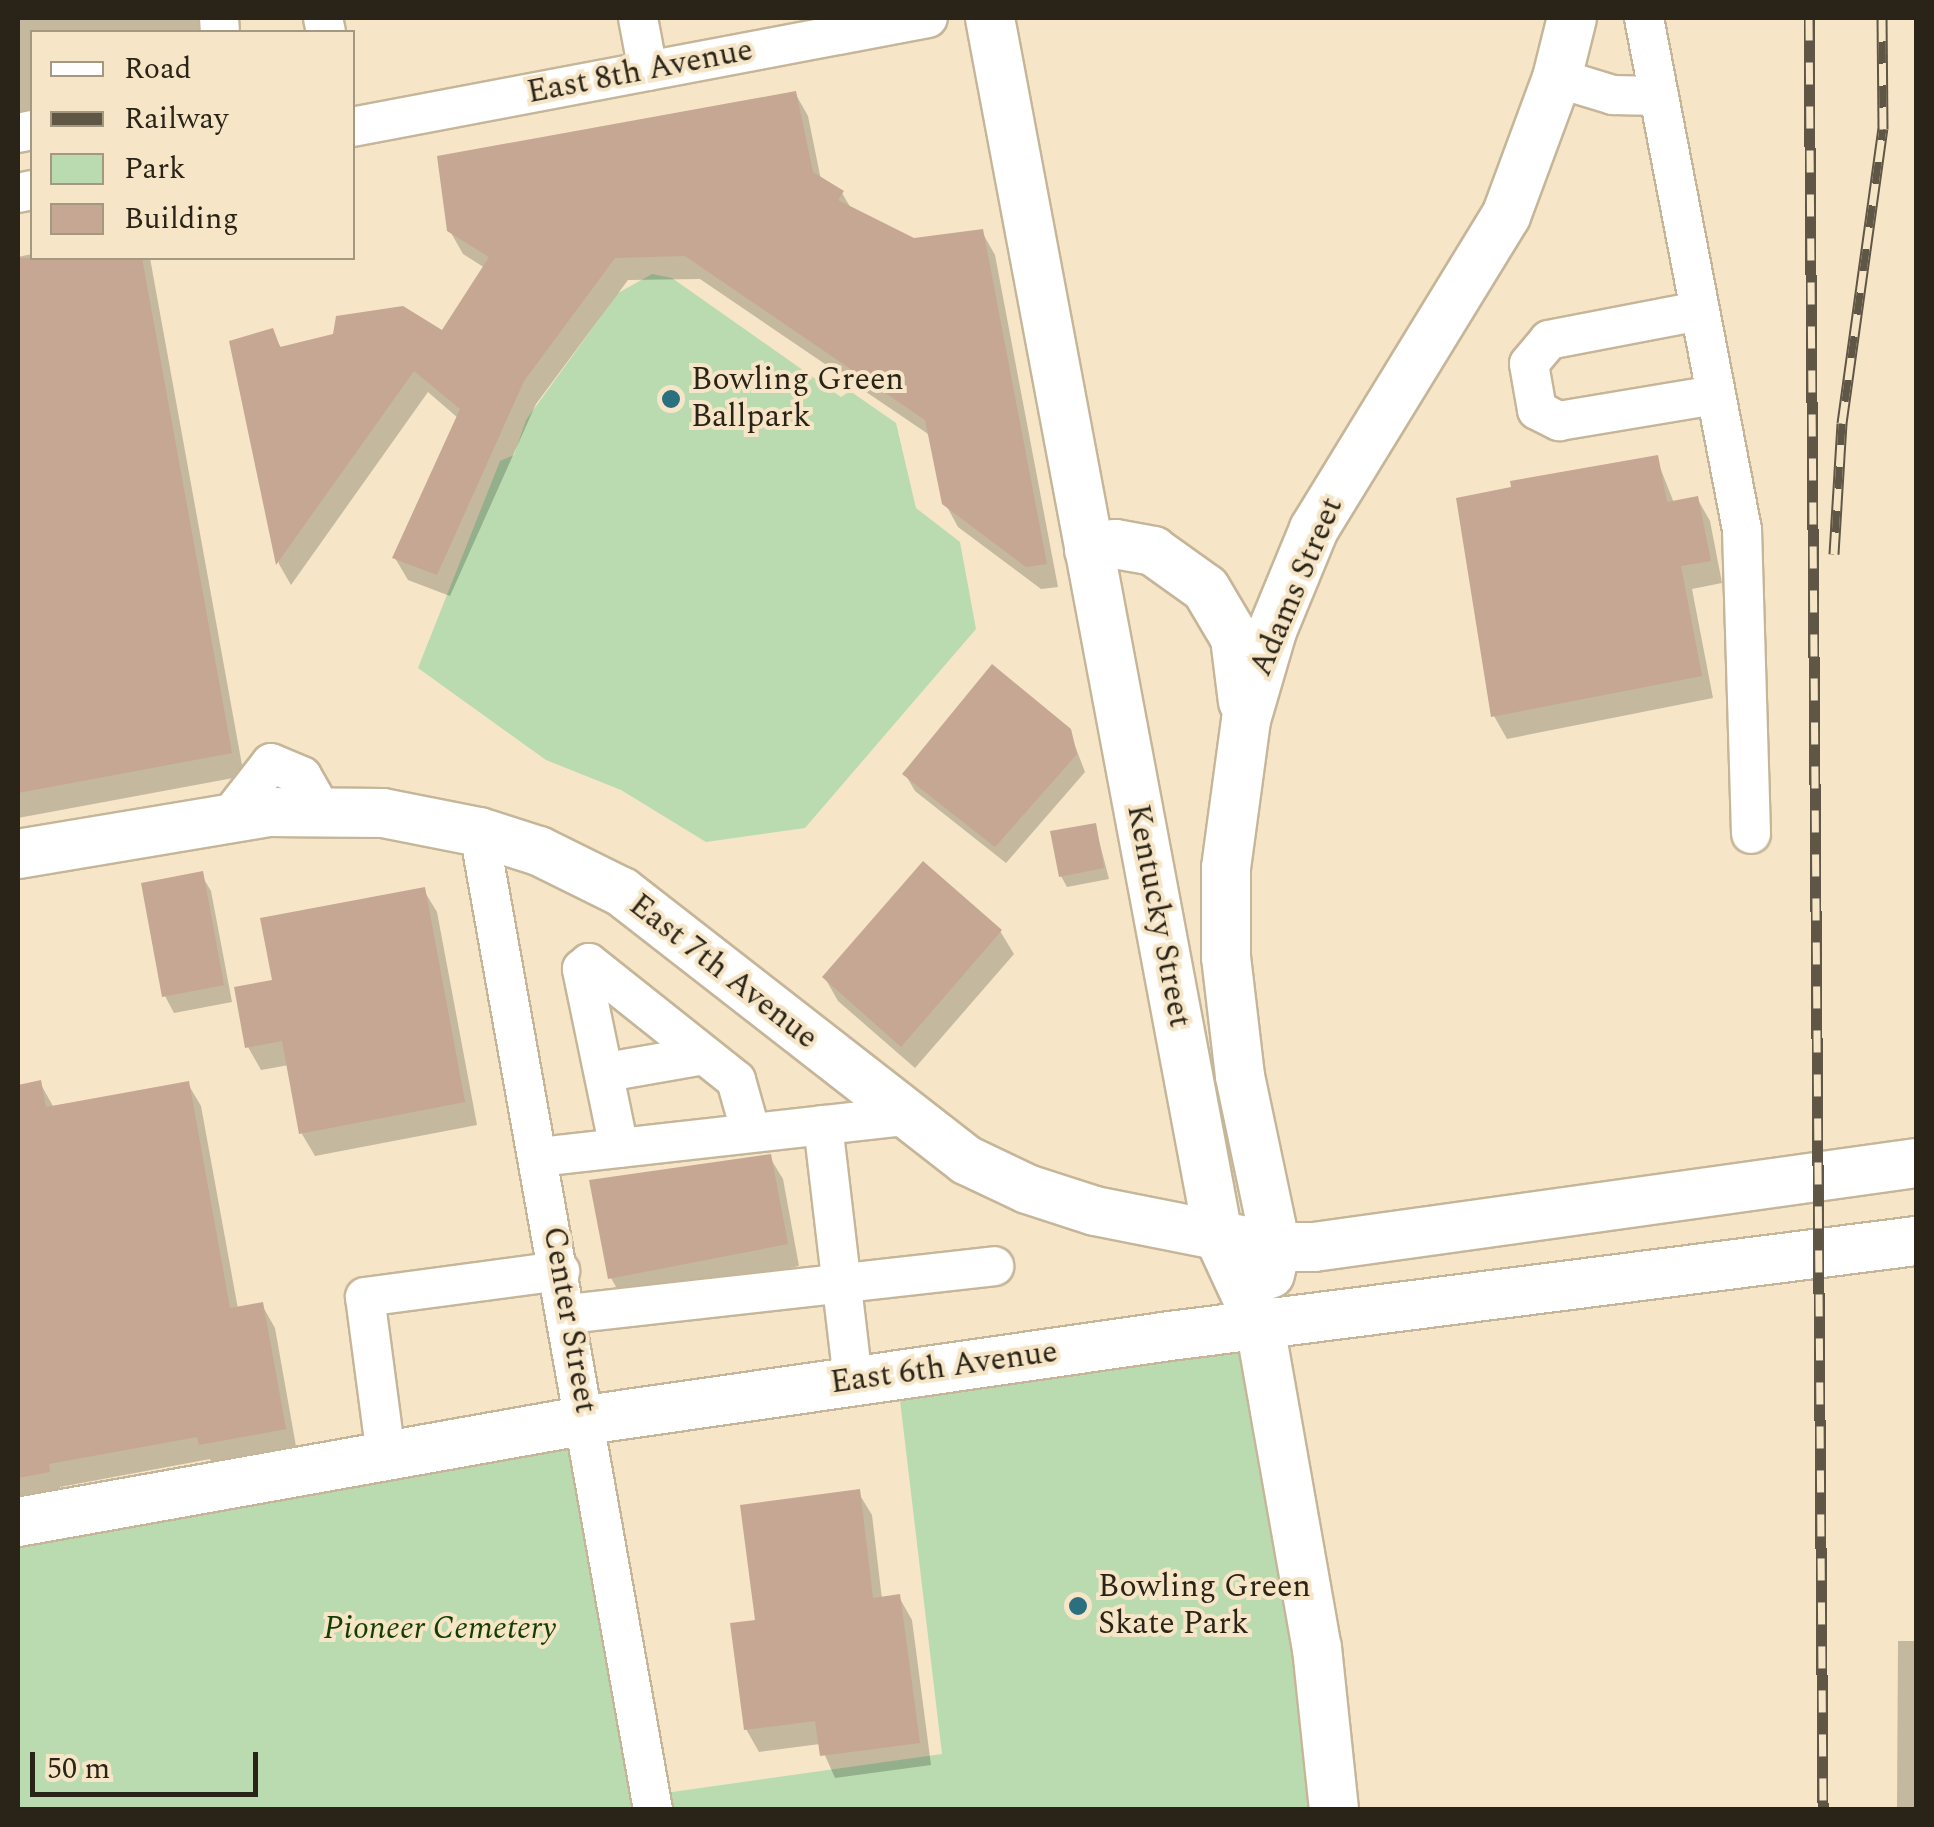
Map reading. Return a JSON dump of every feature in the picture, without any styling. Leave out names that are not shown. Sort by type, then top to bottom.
[{"type":"main road","name":"Kentucky Street","points":[[990,18],[1218,1235],[1260,1326],[1317,1648],[1334,1810]]},
{"type":"main road","name":"Adams Street","points":[[1260,1326],[1276,1247],[1240,1076],[1226,957],[1226,868],[1246,720],[1272,631],[1314,529],[1506,216],[1558,78],[1572,18]]},
{"type":"main road","points":[[1090,550],[1115,544],[1153,551],[1206,589],[1235,638],[1246,720]]},
{"type":"main road","name":"East 7th Avenue","points":[[18,854],[229,816],[322,810],[383,813],[479,832],[540,851],[622,892],[683,934],[902,1116],[966,1160],[1026,1189],[1276,1247]]},
{"type":"main road","points":[[1276,1247],[1858,1174],[1916,1163]]},
{"type":"main road","name":"East 6th Avenue","points":[[18,1522],[588,1420],[1260,1326],[1896,1244]]},
{"type":"street","points":[[638,18],[648,71]]},
{"type":"street","name":"East 8th Avenue","points":[[355,126],[928,18]]},
{"type":"street","points":[[1644,18],[1742,530],[1751,834]]},
{"type":"street","points":[[1558,78],[1613,95],[1659,96]]},
{"type":"street","points":[[1699,311],[1549,340],[1529,364],[1538,410],[1559,422],[1716,395]]},
{"type":"street","name":"Center Street","points":[[479,832],[588,1420],[653,1810]]},
{"type":"street","points":[[619,1148],[607,1072],[582,969],[589,963],[736,1080],[752,1133]]},
{"type":"street","points":[[607,1072],[704,1055]]},
{"type":"street","points":[[539,1157],[902,1116]]},
{"type":"street","points":[[823,1125],[853,1382]]},
{"type":"street","points":[[568,1314],[994,1266]]},
{"type":"street","points":[[386,1456],[365,1297],[560,1270]]},
{"type":"green space","points":[[652,274],[672,278],[841,397],[850,391],[896,423],[916,508],[960,542],[976,629],[805,828],[706,842],[621,790],[546,760],[418,668],[500,461],[514,455],[526,420],[618,293]]},
{"type":"green space","name":"Pioneer Cemetery","points":[[1260,1326],[1333,1809],[18,1810],[18,1522],[593,1419],[651,1795],[942,1754],[897,1375]]},
{"type":"building","points":[[796,91],[813,172],[844,191],[838,200],[914,238],[983,229],[1047,564],[1026,567],[942,504],[925,420],[685,256],[615,258],[524,381],[437,575],[392,558],[460,409],[414,371],[276,565],[229,341],[273,328],[280,347],[333,334],[336,316],[403,306],[442,330],[489,257],[447,231],[437,156]]},
{"type":"building","points":[[18,258],[142,260],[232,753],[18,793]]},
{"type":"building","points":[[1658,455],[1667,502],[1698,496],[1711,561],[1681,566],[1702,676],[1491,717],[1456,498],[1511,487],[1510,481]]},
{"type":"building","points":[[992,664],[1071,729],[1077,754],[995,847],[902,774]]},
{"type":"building","points":[[1096,823],[1104,868],[1059,877],[1050,831]]},
{"type":"building","points":[[923,861],[1002,930],[901,1047],[822,977]]},
{"type":"building","points":[[203,871],[224,985],[162,997],[141,883]]},
{"type":"building","points":[[425,887],[465,1102],[299,1134],[282,1041],[245,1048],[234,987],[272,980],[260,918]]},
{"type":"building","points":[[41,1080],[46,1107],[189,1081],[230,1308],[263,1302],[286,1429],[199,1445],[197,1437],[49,1464],[50,1472],[18,1478],[18,1085]]},
{"type":"building","points":[[771,1154],[788,1244],[608,1279],[589,1180]]},
{"type":"building","points":[[860,1489],[873,1598],[900,1594],[920,1743],[820,1756],[815,1721],[744,1730],[730,1623],[755,1620],[740,1505]]},
{"type":"railway","points":[[1809,18],[1823,1810]]},
{"type":"railway","points":[[1834,554],[1842,423],[1883,129],[1882,18]]},
{"type":"place","name":"Bowling Green Ballpark","points":[[671,399]]},
{"type":"place","name":"Bowling Green Skate Park","points":[[1078,1606]]}]
